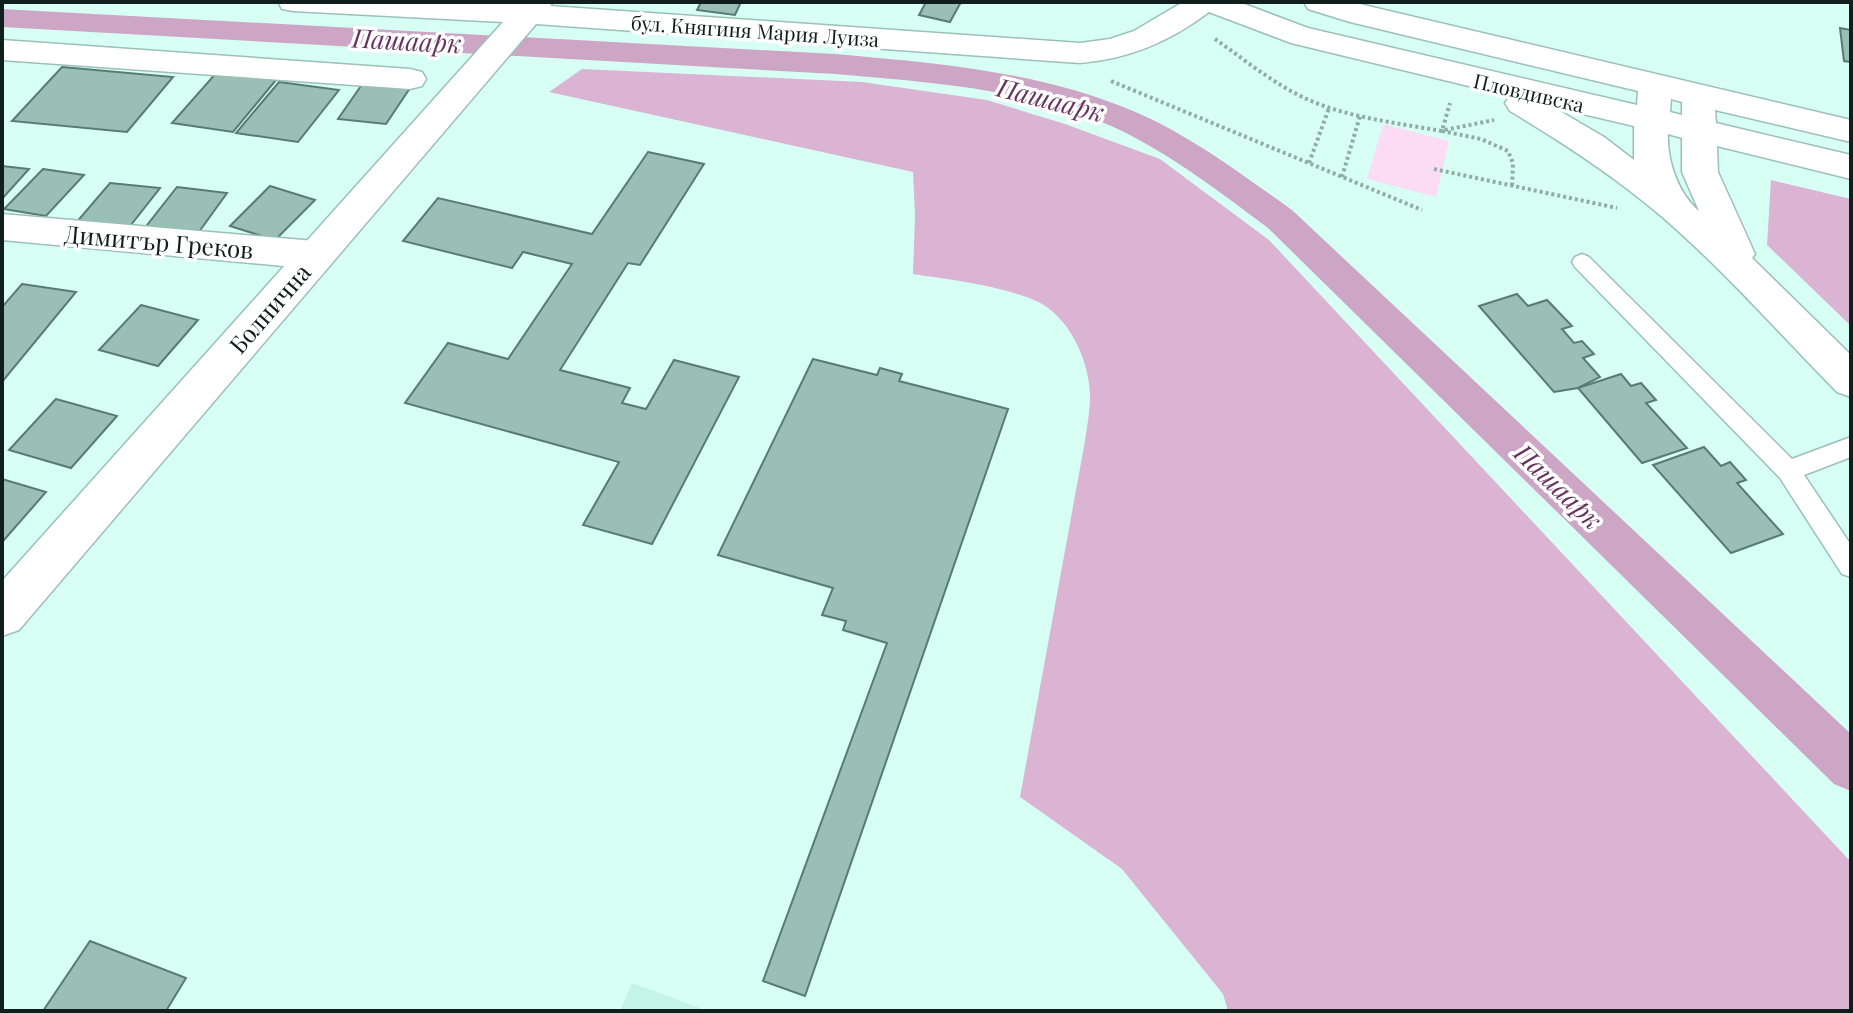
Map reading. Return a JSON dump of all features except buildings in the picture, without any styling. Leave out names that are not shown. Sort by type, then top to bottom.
[{"type":"street","name":"бул. Княгиня Мария Луиза","points":[[293,2],[1080,53],[1104,53],[1127,47],[1193,10]]},
{"type":"street","name":"Пловдивска","points":[[1212,2],[1277,29],[1652,120],[1698,113],[1851,131]]},
{"type":"street","name":"Пловдивска","points":[[1319,2],[1656,86],[1698,113],[1851,167]]},
{"type":"street","name":"Болнична","points":[[2,615],[524,18]]},
{"type":"street","points":[[2,50],[410,79]]},
{"type":"street","points":[[1482,81],[1592,145],[1676,211],[1746,274],[1851,381]]},
{"type":"street","points":[[1656,86],[1652,163],[1676,211]]},
{"type":"street","points":[[1698,113],[1700,172],[1746,274]]},
{"type":"street","name":"Димитър Греков","points":[[2,227],[315,255]]},
{"type":"lane","points":[[1582,262],[1788,471],[1851,566]]},
{"type":"lane","points":[[1788,471],[1851,447]]},
{"type":"path","points":[[1193,10],[1288,89],[1329,108],[1442,131],[1509,150],[1513,157],[1512,188]]},
{"type":"path","points":[[1080,53],[1112,82],[1422,210]]},
{"type":"path","points":[[1423,66],[1421,78],[1452,89],[1442,131]]},
{"type":"path","points":[[1309,163],[1329,108]]},
{"type":"path","points":[[1342,177],[1360,116]]},
{"type":"path","points":[[1434,169],[1512,188],[1631,210],[1676,211]]},
{"type":"shaded area","points":[[582,69],[862,82],[987,100],[1065,124],[1160,159],[1269,240],[1851,862],[1851,1011],[1228,1011],[1223,994],[1122,869],[1020,797],[1090,408],[1089,383],[1082,355],[1067,328],[1046,307],[1020,295],[913,274],[913,172],[549,92]]},
{"type":"shaded area","points":[[1383,124],[1449,141],[1436,197],[1367,179]]},
{"type":"shaded area","points":[[1771,180],[1851,199],[1851,326],[1767,245]]},
{"type":"shaded area","points":[[632,983],[708,1011],[620,1011]]},
{"type":"waterway","name":"Пашаарк","points":[[2,18],[835,64],[1017,86],[1053,94],[1121,118],[1183,151],[1280,219],[1851,767]]}]
